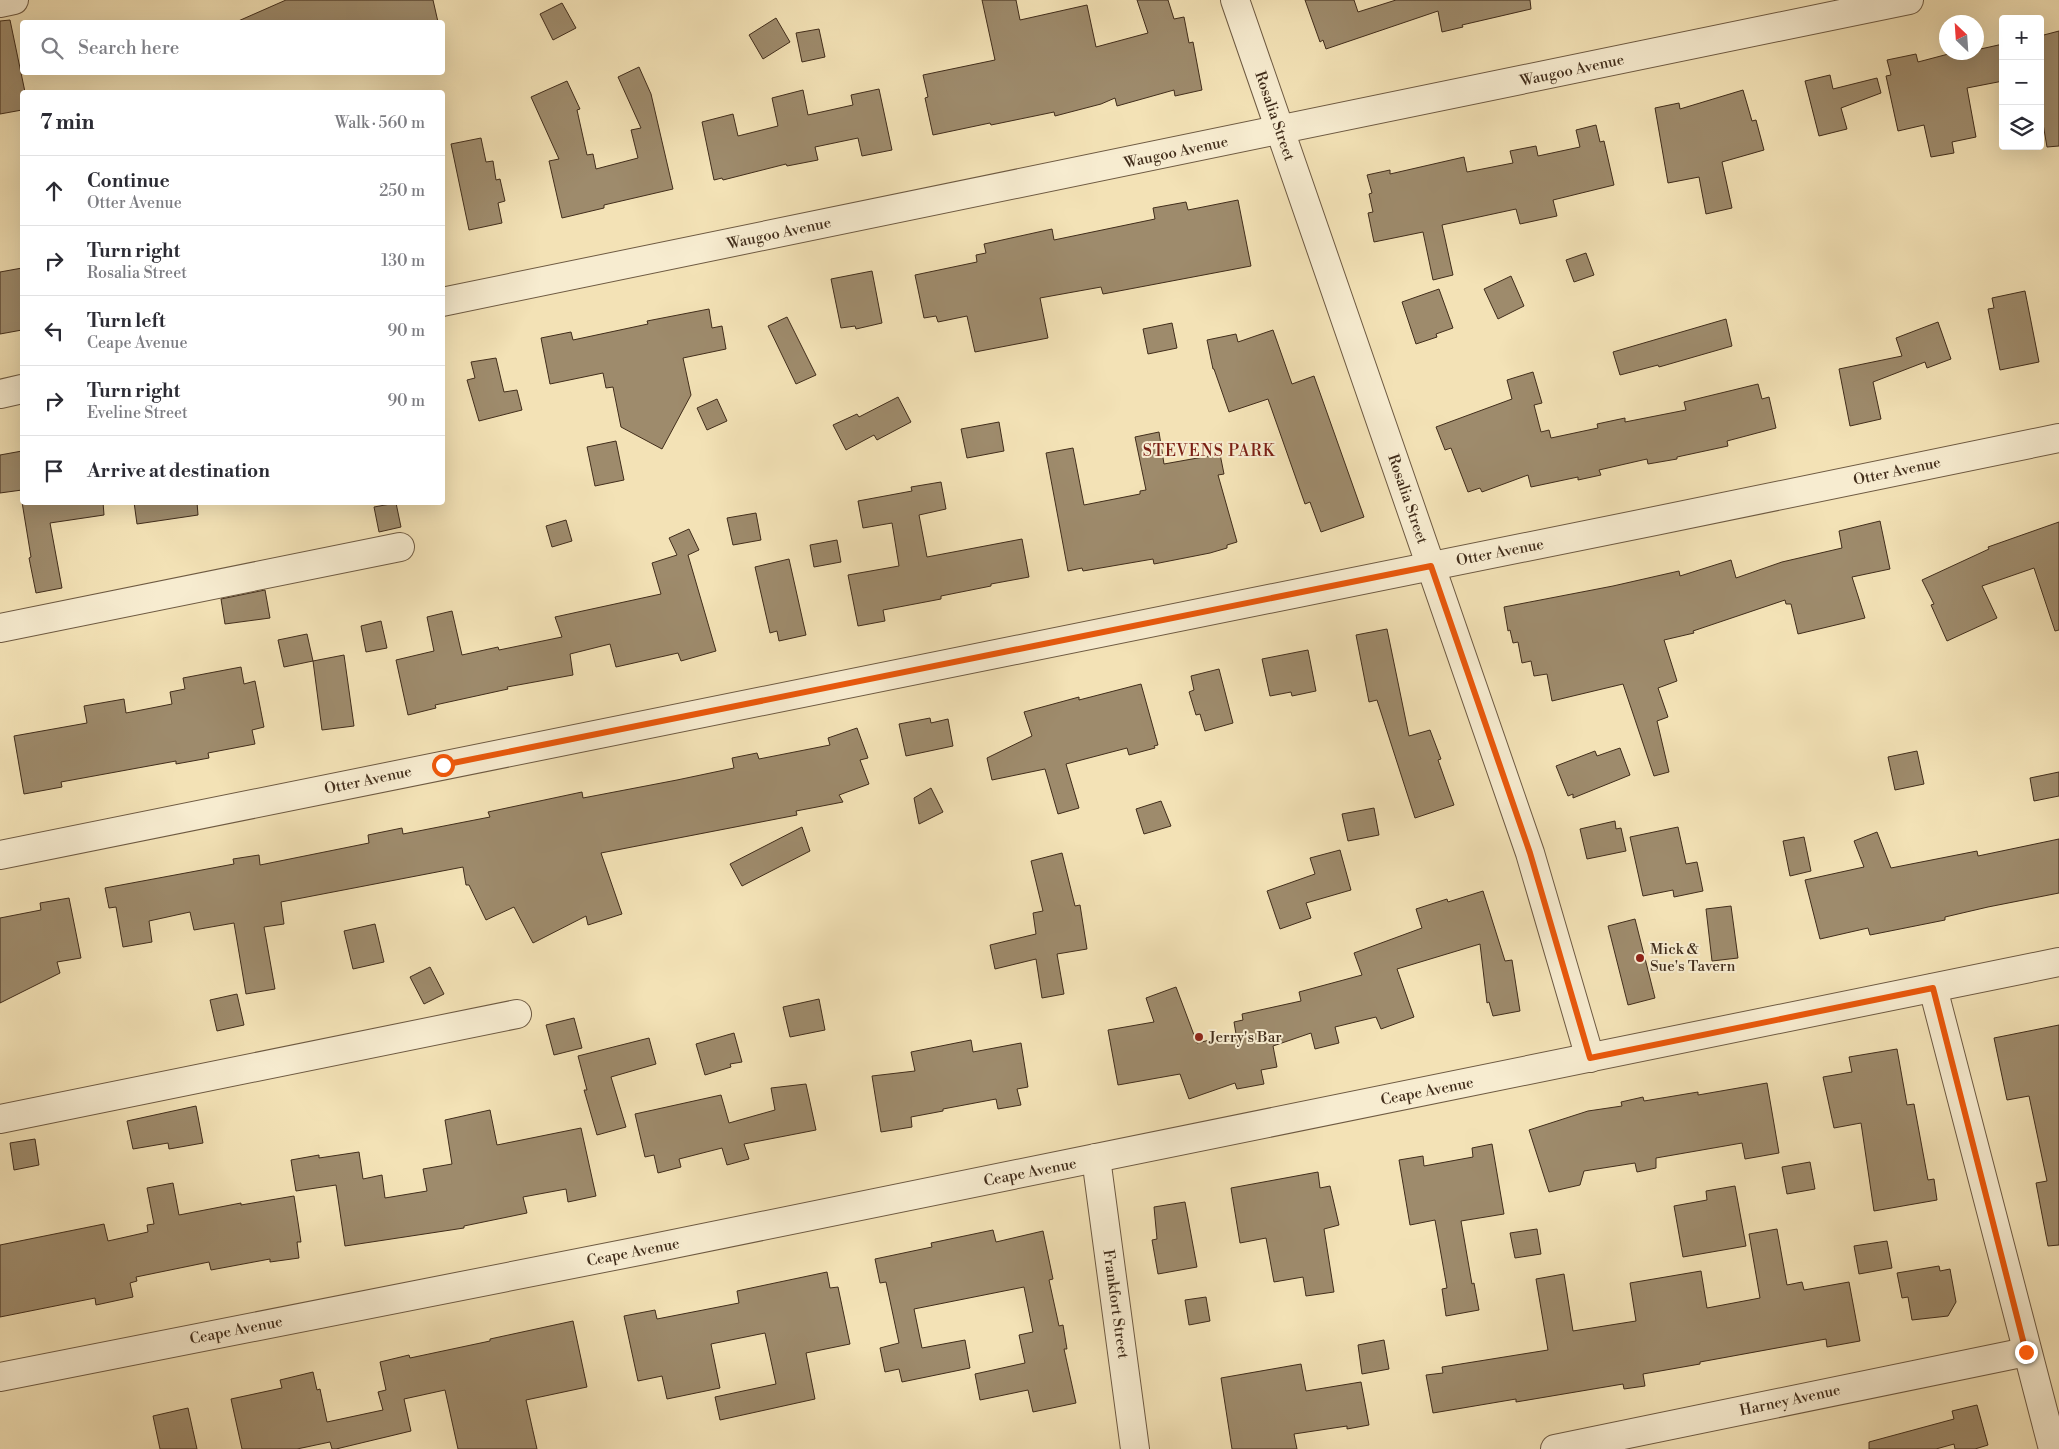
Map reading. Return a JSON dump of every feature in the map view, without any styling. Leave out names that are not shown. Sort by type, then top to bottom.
[{"type":"street","points":[[0,3],[14,0]]},
{"type":"street","name":"Rosalia Street","points":[[1235,0],[1530,853],[1590,1058]]},
{"type":"street","name":"Waugoo Avenue","points":[[445,301],[1909,0]]},
{"type":"street","points":[[0,394],[20,389]]},
{"type":"street","name":"Otter Avenue","points":[[0,855],[2059,438]]},
{"type":"street","points":[[0,628],[400,547]]},
{"type":"street","name":"Ceape Avenue","points":[[0,1377],[1096,1158],[2059,962]]},
{"type":"street","points":[[1933,988],[2026,1352],[2053,1449]]},
{"type":"street","points":[[0,1119],[517,1014]]},
{"type":"street","name":"Frankfort Street","points":[[1096,1158],[1136,1449]]},
{"type":"street","name":"Harney Avenue","points":[[1555,1449],[2026,1352]]},
{"type":"building","points":[[286,0],[433,0],[438,20],[241,20]]},
{"type":"building","points":[[982,0],[1016,0],[1020,20],[1087,5],[1096,47],[1148,33],[1137,0],[1168,0],[1174,19],[1184,17],[1189,43],[1193,42],[1202,90],[1175,96],[1174,90],[1117,106],[1115,98],[1101,104],[1055,116],[1054,112],[933,135],[925,98],[928,97],[923,75],[995,60]]},
{"type":"building","points":[[1305,0],[1354,0],[1358,12],[1396,0],[1530,0],[1531,9],[1462,25],[1463,27],[1442,32],[1438,11],[1326,49],[1323,40],[1320,42]]},
{"type":"building","points":[[562,3],[576,28],[553,40],[540,14]]},
{"type":"building","points":[[776,18],[790,42],[763,59],[749,35]]},
{"type":"building","points":[[10,20],[25,90],[20,90],[20,110],[0,114],[0,21]]},
{"type":"building","points":[[819,29],[825,57],[802,62],[796,33]]},
{"type":"building","points":[[2059,31],[2059,146],[2047,147],[2044,129],[2044,35]]},
{"type":"building","points":[[1999,45],[1999,82],[1967,88],[1976,137],[1952,142],[1954,153],[1931,157],[1924,125],[1898,131],[1886,76],[1891,75],[1887,60],[1916,54],[1918,62],[1939,56],[1939,60],[1984,60],[1984,48]]},
{"type":"building","points":[[639,67],[651,94],[673,189],[604,205],[604,208],[562,218],[549,161],[559,159],[531,97],[567,81],[580,109],[577,110],[587,155],[593,154],[596,169],[638,158],[631,130],[641,128],[618,77]]},
{"type":"building","points":[[1830,75],[1833,89],[1877,78],[1881,93],[1841,108],[1847,129],[1819,136],[1805,81]]},
{"type":"building","points":[[879,89],[892,150],[862,156],[858,138],[815,147],[818,160],[787,166],[786,164],[723,180],[722,178],[714,180],[702,122],[733,114],[738,136],[778,126],[772,98],[803,90],[808,115],[853,105],[851,95]]},
{"type":"building","points":[[1743,90],[1752,121],[1756,120],[1764,150],[1722,162],[1732,208],[1706,214],[1699,177],[1668,183],[1655,108],[1679,103],[1680,109]]},
{"type":"building","points":[[1596,125],[1600,142],[1604,141],[1614,185],[1553,200],[1557,216],[1520,224],[1516,209],[1442,225],[1453,275],[1433,280],[1423,232],[1374,242],[1368,213],[1373,212],[1369,194],[1372,193],[1367,175],[1390,170],[1390,174],[1464,157],[1467,172],[1513,163],[1510,151],[1536,146],[1538,156],[1580,147],[1576,130]]},
{"type":"building","points":[[481,138],[486,162],[493,161],[496,180],[500,179],[505,201],[498,203],[502,223],[469,230],[451,144]]},
{"type":"building","points":[[1238,200],[1251,266],[1103,294],[1101,287],[1040,298],[1048,338],[975,352],[967,316],[938,322],[936,316],[924,318],[915,275],[977,262],[976,255],[986,253],[984,244],[1052,229],[1054,240],[1155,219],[1153,208],[1186,202],[1188,210]]},
{"type":"building","points":[[1586,253],[1594,275],[1574,282],[1566,260]]},
{"type":"building","points":[[20,268],[20,330],[0,334],[0,272]]},
{"type":"building","points":[[872,271],[882,323],[856,329],[855,326],[841,328],[831,279]]},
{"type":"building","points":[[1511,276],[1524,306],[1498,319],[1484,289]]},
{"type":"building","points":[[1439,289],[1453,328],[1436,334],[1437,337],[1416,344],[1402,302]]},
{"type":"building","points":[[2025,291],[2039,362],[2000,370],[1988,309],[1994,308],[1992,298]]},
{"type":"building","points":[[709,309],[712,328],[722,326],[726,349],[683,358],[691,395],[662,449],[621,427],[613,387],[606,388],[603,373],[550,384],[541,338],[571,332],[573,340],[648,324],[647,321]]},
{"type":"building","points":[[787,317],[816,375],[796,384],[768,326]]},
{"type":"building","points":[[1726,319],[1732,346],[1659,367],[1658,365],[1620,375],[1613,352]]},
{"type":"building","points":[[1938,322],[1951,359],[1927,368],[1925,362],[1873,382],[1881,419],[1850,426],[1839,369],[1902,356],[1896,338]]},
{"type":"building","points":[[1172,323],[1177,348],[1148,354],[1143,329]]},
{"type":"building","points":[[1273,330],[1292,384],[1314,376],[1364,517],[1321,532],[1310,502],[1305,504],[1268,399],[1229,412],[1213,369],[1207,340],[1236,334],[1238,342]]},
{"type":"building","points":[[496,358],[504,392],[517,390],[522,410],[479,421],[467,380],[475,378],[471,362]]},
{"type":"building","points":[[1533,372],[1542,403],[1534,405],[1541,432],[1549,430],[1551,438],[1598,428],[1597,424],[1625,418],[1625,422],[1686,410],[1684,402],[1758,384],[1762,399],[1769,397],[1776,428],[1727,441],[1728,446],[1648,464],[1647,459],[1599,470],[1601,475],[1578,480],[1578,477],[1531,487],[1528,475],[1482,492],[1480,488],[1468,492],[1451,448],[1445,450],[1436,427],[1512,399],[1507,380]]},
{"type":"building","points":[[898,397],[911,422],[877,440],[874,435],[846,450],[833,425],[857,414],[859,417]]},
{"type":"building","points":[[717,399],[727,421],[707,430],[697,408]]},
{"type":"building","points":[[999,422],[1004,451],[967,458],[961,429]]},
{"type":"building","points":[[1159,432],[1164,464],[1220,454],[1224,474],[1218,475],[1237,542],[1227,545],[1227,548],[1210,553],[1154,564],[1153,559],[1083,571],[1082,568],[1068,571],[1046,453],[1073,448],[1084,505],[1140,494],[1140,491],[1146,490],[1135,437]]},
{"type":"building","points":[[616,441],[624,480],[595,486],[587,447]]},
{"type":"building","points":[[20,451],[20,490],[0,493],[0,455]]},
{"type":"building","points":[[941,482],[946,509],[919,515],[927,557],[1022,539],[1029,577],[941,596],[941,599],[883,610],[885,621],[858,626],[848,575],[899,566],[892,523],[863,528],[858,501],[912,491],[911,487]]},
{"type":"building","points":[[22,505],[103,505],[104,515],[50,523],[62,588],[36,593],[29,558],[31,557]]},
{"type":"building","points":[[134,505],[197,505],[198,515],[137,524]]},
{"type":"building","points":[[396,505],[401,527],[379,532],[374,507]]},
{"type":"building","points":[[756,513],[761,540],[733,545],[727,518]]},
{"type":"building","points":[[566,520],[572,541],[552,547],[546,526]]},
{"type":"building","points":[[1880,521],[1890,569],[1852,577],[1865,618],[1798,634],[1791,604],[1786,604],[1785,600],[1693,631],[1694,633],[1664,640],[1677,681],[1658,688],[1668,717],[1657,721],[1669,772],[1654,776],[1623,684],[1552,701],[1547,674],[1534,676],[1531,661],[1522,663],[1518,642],[1513,643],[1510,630],[1508,631],[1504,607],[1679,571],[1680,576],[1731,560],[1736,578],[1782,562],[1842,548],[1839,531]]},
{"type":"building","points":[[2059,522],[2059,630],[2055,631],[2034,568],[1982,586],[1997,618],[1947,641],[1931,605],[1934,604],[1922,580],[1989,549],[1988,547]]},
{"type":"building","points":[[689,529],[699,550],[688,555],[716,651],[681,661],[678,653],[616,667],[610,644],[570,654],[573,675],[507,687],[508,689],[435,705],[436,708],[408,715],[396,660],[434,651],[427,617],[452,611],[462,655],[498,647],[499,650],[562,637],[555,617],[661,594],[652,563],[677,555],[669,538]]},
{"type":"building","points":[[837,540],[841,562],[814,567],[810,545]]},
{"type":"building","points":[[789,559],[806,635],[779,641],[777,631],[770,633],[755,567]]},
{"type":"building","points":[[265,590],[270,618],[225,624],[221,599]]},
{"type":"building","points":[[381,621],[387,648],[366,652],[361,626]]},
{"type":"building","points":[[1387,629],[1409,736],[1430,730],[1441,759],[1438,760],[1454,805],[1415,818],[1377,700],[1369,702],[1356,635]]},
{"type":"building","points":[[307,634],[313,661],[284,667],[278,640]]},
{"type":"building","points":[[1308,650],[1316,691],[1292,696],[1291,692],[1270,696],[1262,659]]},
{"type":"building","points":[[344,655],[354,726],[322,730],[313,661]]},
{"type":"building","points":[[241,667],[244,684],[255,681],[264,727],[252,730],[255,744],[208,753],[209,758],[176,764],[176,761],[61,782],[62,787],[24,794],[14,736],[87,723],[84,706],[124,699],[126,713],[172,704],[170,692],[185,689],[183,678]]},
{"type":"building","points":[[1219,669],[1233,723],[1205,731],[1200,714],[1196,715],[1189,692],[1194,690],[1191,676]]},
{"type":"building","points":[[1141,684],[1158,745],[1154,746],[1155,748],[1129,755],[1127,748],[1066,764],[1079,808],[1058,814],[1045,769],[992,780],[987,758],[1032,736],[1024,712],[1079,697],[1079,700]]},
{"type":"building","points":[[930,718],[931,723],[948,719],[953,746],[906,756],[899,724]]},
{"type":"building","points":[[857,728],[868,758],[860,760],[869,784],[839,795],[843,802],[796,811],[797,815],[601,853],[622,914],[588,925],[586,916],[533,943],[514,907],[486,920],[469,885],[466,885],[463,867],[281,902],[284,924],[264,927],[275,989],[246,994],[234,923],[194,930],[190,912],[149,921],[152,942],[123,947],[116,907],[109,908],[105,888],[234,864],[233,859],[259,855],[260,865],[369,843],[368,835],[402,828],[403,834],[490,817],[488,812],[582,792],[583,798],[734,768],[732,758],[757,753],[759,759],[830,745],[828,738]]},
{"type":"building","points":[[1620,748],[1630,775],[1573,798],[1573,794],[1568,796],[1556,766],[1595,751],[1597,756]]},
{"type":"building","points":[[1917,751],[1924,784],[1895,790],[1888,757]]},
{"type":"building","points":[[2059,772],[2059,796],[2034,801],[2030,778]]},
{"type":"building","points":[[931,788],[943,812],[919,824],[914,798]]},
{"type":"building","points":[[1161,801],[1171,826],[1144,834],[1136,809]]},
{"type":"building","points":[[1374,808],[1379,835],[1348,841],[1342,814]]},
{"type":"building","points":[[1615,821],[1616,829],[1621,828],[1626,851],[1587,859],[1580,829]]},
{"type":"building","points":[[802,827],[810,851],[742,886],[730,864]]},
{"type":"building","points":[[1678,827],[1686,864],[1697,862],[1703,891],[1674,897],[1673,890],[1643,896],[1630,837]]},
{"type":"building","points":[[1877,832],[1891,868],[1977,851],[1978,856],[2059,839],[2059,893],[1988,907],[1945,917],[1945,920],[1870,935],[1868,928],[1820,939],[1805,880],[1864,867],[1854,841]]},
{"type":"building","points":[[1804,837],[1811,871],[1790,876],[1783,841]]},
{"type":"building","points":[[1340,850],[1351,890],[1306,903],[1311,918],[1280,929],[1267,891],[1315,874],[1310,858]]},
{"type":"building","points":[[1062,853],[1075,906],[1080,905],[1087,949],[1057,954],[1064,994],[1042,998],[1036,959],[995,969],[990,945],[1036,934],[1033,913],[1043,911],[1031,861]]},
{"type":"building","points":[[1483,891],[1505,961],[1512,960],[1520,1011],[1493,1016],[1489,1002],[1487,1003],[1480,944],[1397,969],[1414,1017],[1381,1029],[1376,1017],[1335,1027],[1339,1043],[1315,1049],[1311,1033],[1273,1046],[1277,1067],[1261,1070],[1264,1084],[1237,1089],[1235,1083],[1189,1099],[1180,1074],[1118,1085],[1108,1030],[1154,1022],[1146,998],[1176,987],[1197,1043],[1236,1034],[1234,1022],[1243,1020],[1242,1014],[1301,1001],[1299,992],[1362,975],[1354,953],[1422,928],[1416,909],[1447,899],[1448,902]]},
{"type":"building","points":[[69,898],[81,958],[57,962],[60,973],[0,1003],[0,918],[41,910],[40,903]]},
{"type":"building","points":[[1731,906],[1738,958],[1712,961],[1706,909]]},
{"type":"building","points":[[1635,919],[1655,998],[1628,1005],[1608,926]]},
{"type":"building","points":[[375,924],[384,962],[353,969],[344,931]]},
{"type":"building","points":[[430,967],[444,994],[424,1004],[410,977]]},
{"type":"building","points":[[237,994],[244,1025],[217,1031],[210,1000]]},
{"type":"building","points":[[819,999],[825,1030],[790,1037],[783,1007]]},
{"type":"building","points":[[574,1018],[582,1048],[554,1055],[546,1025]]},
{"type":"building","points":[[2059,1025],[2059,1245],[2048,1246],[2036,1183],[2047,1181],[2029,1096],[2007,1100],[1994,1038]]},
{"type":"building","points":[[734,1033],[742,1062],[730,1064],[731,1067],[705,1075],[696,1044]]},
{"type":"building","points":[[649,1038],[656,1064],[611,1077],[626,1127],[597,1135],[584,1090],[587,1090],[578,1056]]},
{"type":"building","points":[[971,1040],[973,1052],[1021,1043],[1028,1087],[1017,1089],[1021,1105],[998,1109],[996,1099],[943,1109],[943,1111],[911,1117],[912,1127],[881,1132],[872,1076],[915,1071],[911,1052]]},
{"type":"building","points":[[1897,1049],[1907,1105],[1914,1104],[1928,1180],[1934,1179],[1937,1200],[1874,1211],[1861,1123],[1834,1128],[1823,1077],[1852,1072],[1849,1057]]},
{"type":"building","points":[[1767,1083],[1779,1153],[1745,1159],[1742,1143],[1656,1158],[1656,1168],[1637,1172],[1635,1163],[1584,1171],[1580,1185],[1549,1192],[1529,1130],[1588,1111],[1622,1106],[1621,1102],[1643,1097],[1644,1101],[1698,1092],[1698,1095]]},
{"type":"building","points":[[806,1084],[816,1130],[744,1144],[749,1159],[727,1165],[722,1148],[679,1159],[681,1167],[658,1173],[654,1155],[645,1157],[635,1114],[721,1095],[729,1123],[775,1110],[771,1088]]},
{"type":"building","points":[[196,1106],[203,1143],[169,1149],[168,1143],[133,1149],[127,1121]]},
{"type":"building","points":[[490,1110],[497,1145],[581,1128],[596,1196],[568,1202],[566,1189],[523,1197],[527,1213],[464,1226],[464,1228],[345,1246],[336,1185],[296,1191],[291,1160],[319,1155],[319,1158],[359,1152],[363,1179],[382,1175],[385,1198],[427,1191],[423,1169],[452,1164],[445,1120]]},
{"type":"building","points":[[35,1139],[39,1165],[14,1170],[10,1143]]},
{"type":"building","points":[[1492,1144],[1504,1214],[1461,1221],[1472,1284],[1474,1283],[1479,1310],[1446,1316],[1442,1289],[1447,1288],[1435,1220],[1410,1225],[1399,1160],[1423,1156],[1424,1166],[1473,1157],[1472,1148]]},
{"type":"building","points":[[1810,1162],[1815,1189],[1787,1194],[1782,1167]]},
{"type":"building","points":[[1318,1172],[1320,1188],[1330,1186],[1339,1225],[1324,1229],[1334,1292],[1306,1296],[1303,1277],[1274,1282],[1266,1238],[1240,1243],[1231,1188]]},
{"type":"building","points":[[173,1183],[179,1215],[241,1203],[241,1205],[294,1196],[301,1242],[297,1242],[299,1258],[270,1262],[270,1259],[211,1270],[209,1262],[136,1277],[137,1281],[130,1283],[133,1297],[96,1305],[95,1298],[0,1317],[0,1245],[104,1224],[108,1241],[148,1232],[147,1225],[154,1224],[147,1188]]},
{"type":"building","points":[[1735,1186],[1746,1246],[1683,1257],[1674,1206],[1707,1200],[1706,1191]]},
{"type":"building","points":[[1185,1202],[1197,1267],[1158,1274],[1152,1240],[1157,1239],[1154,1207]]},
{"type":"building","points":[[1537,1229],[1541,1254],[1515,1258],[1510,1233]]},
{"type":"building","points":[[1777,1229],[1787,1285],[1802,1282],[1804,1290],[1849,1282],[1860,1341],[1827,1347],[1826,1339],[1700,1362],[1700,1364],[1643,1374],[1645,1386],[1624,1389],[1623,1384],[1516,1402],[1516,1399],[1433,1413],[1426,1375],[1443,1373],[1442,1367],[1548,1350],[1536,1279],[1564,1274],[1573,1331],[1636,1321],[1630,1283],[1701,1271],[1707,1308],[1760,1298],[1749,1234]]},
{"type":"building","points":[[993,1230],[996,1242],[1043,1231],[1053,1279],[1049,1280],[1059,1326],[1063,1325],[1067,1349],[1064,1349],[1076,1403],[1033,1412],[1028,1390],[980,1400],[975,1374],[1025,1363],[1019,1335],[1033,1332],[1024,1287],[914,1309],[922,1348],[965,1340],[970,1368],[902,1382],[899,1369],[885,1372],[880,1348],[899,1343],[886,1282],[880,1283],[875,1259],[932,1247],[931,1243]]},
{"type":"building","points":[[1887,1241],[1892,1268],[1859,1274],[1854,1246]]},
{"type":"building","points":[[1939,1266],[1940,1271],[1950,1269],[1956,1302],[1948,1316],[1912,1320],[1908,1297],[1902,1298],[1897,1273]]},
{"type":"building","points":[[827,1272],[830,1288],[838,1287],[850,1344],[806,1353],[815,1399],[720,1420],[715,1397],[776,1384],[765,1333],[711,1344],[720,1388],[667,1399],[662,1376],[638,1381],[624,1316],[655,1310],[657,1319],[739,1303],[737,1291]]},
{"type":"building","points":[[1206,1297],[1210,1321],[1189,1325],[1185,1300]]},
{"type":"building","points":[[573,1321],[587,1387],[526,1400],[537,1449],[458,1449],[445,1390],[404,1399],[411,1431],[336,1449],[332,1449],[330,1442],[297,1449],[242,1449],[231,1399],[282,1388],[280,1380],[313,1372],[317,1390],[320,1389],[327,1422],[383,1410],[378,1392],[386,1390],[380,1362],[409,1355],[410,1358]]},
{"type":"building","points":[[1384,1340],[1389,1369],[1362,1374],[1358,1345]]},
{"type":"building","points":[[1301,1364],[1306,1391],[1361,1382],[1369,1425],[1347,1429],[1347,1426],[1294,1434],[1297,1449],[1232,1449],[1221,1378]]},
{"type":"building","points":[[1977,1405],[1988,1445],[1975,1449],[1955,1449],[1954,1444],[1936,1449],[1869,1449],[1869,1442],[1954,1419],[1952,1411]]},
{"type":"building","points":[[188,1408],[197,1449],[160,1449],[153,1416]]},
{"type":"place","name":"Mick & Sue's Tavern","points":[[1640,958]]},
{"type":"place","name":"Jerry's Bar","points":[[1199,1037]]},
{"type":"district","name":"STEVENS PARK","points":[[1209,450]]},
{"type":"route","points":[[443,765],[1431,566],[1530,853],[1590,1058],[1933,988],[2026,1352]]}]
